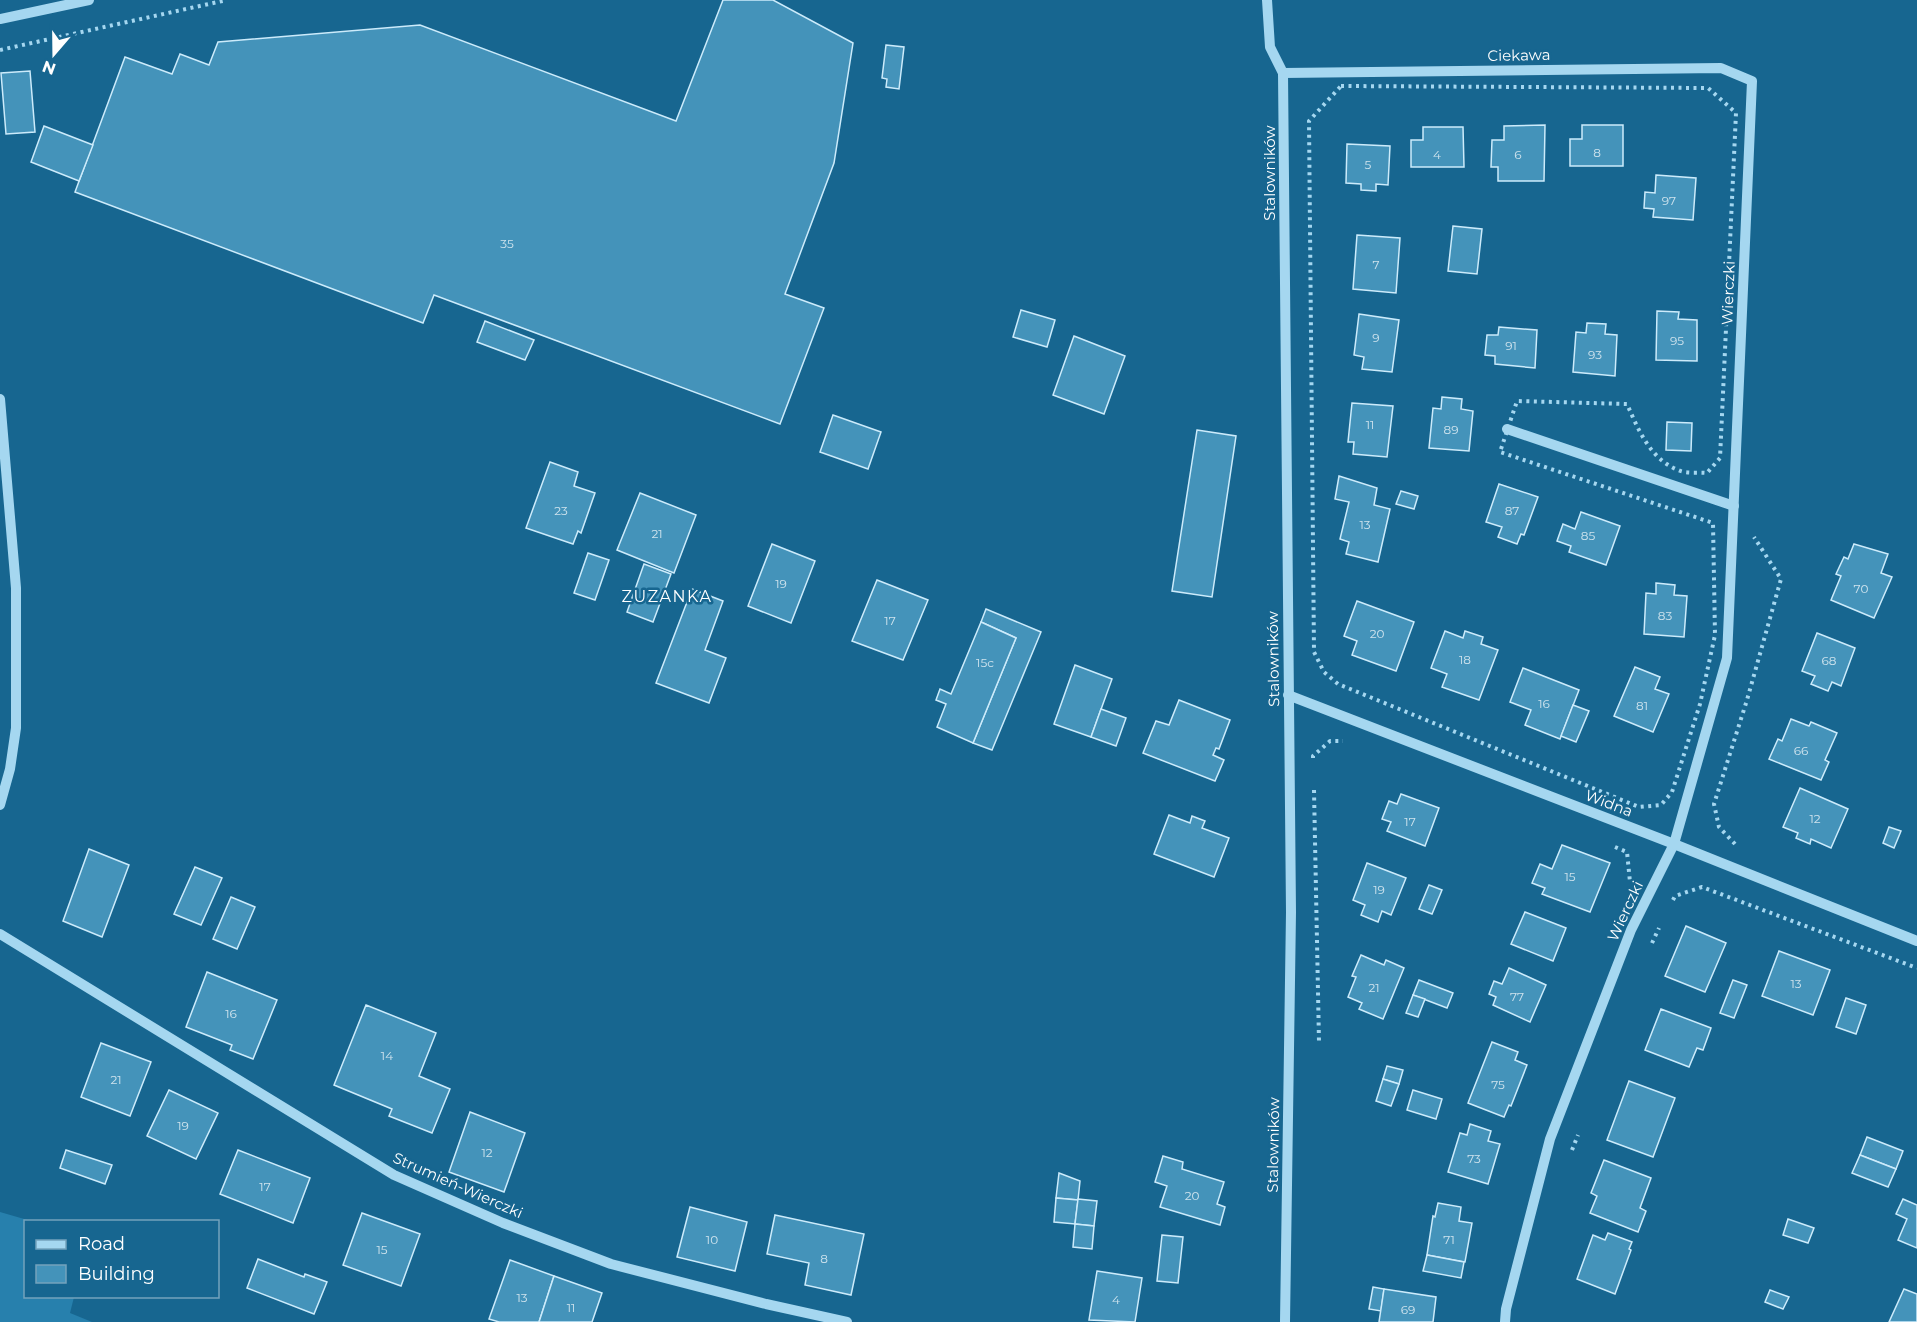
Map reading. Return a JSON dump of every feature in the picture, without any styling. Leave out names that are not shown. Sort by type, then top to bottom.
[{"type":"street","points":[[0,19],[90,0]]},
{"type":"street","name":"Stalowników","points":[[1267,0],[1270,47],[1283,73],[1291,924],[1285,1322]]},
{"type":"street","name":"Ciekawa","points":[[1283,73],[1721,68],[1752,81]]},
{"type":"street","name":"Wierczki","points":[[1505,1322],[1506,1309],[1550,1139],[1631,930],[1674,844],[1727,658],[1752,81]]},
{"type":"street","points":[[0,399],[16,588],[16,728],[10,769],[0,805]]},
{"type":"street","points":[[1507,429],[1734,506]]},
{"type":"street","name":"Widna","points":[[1288,695],[1674,844],[1917,941]]},
{"type":"street","name":"Strumień-Wierczki","points":[[0,934],[394,1175],[503,1223],[610,1264],[847,1322]]},
{"type":"path","points":[[0,50],[227,0]]},
{"type":"path","points":[[1639,807],[1338,684],[1324,672],[1314,652],[1309,121],[1341,86],[1708,88],[1736,113],[1720,458],[1707,473],[1679,471],[1658,458],[1640,434],[1627,404],[1516,401],[1500,452],[1713,523]]},
{"type":"path","points":[[1734,506],[1780,579],[1747,700],[1714,804],[1719,827],[1734,843],[1745,848]]},
{"type":"path","points":[[1314,768],[1313,756],[1330,741],[1352,741]]},
{"type":"path","points":[[1314,780],[1319,1042]]},
{"type":"path","points":[[1670,906],[1675,896],[1702,887],[1917,968]]},
{"type":"path","points":[[1649,947],[1660,927]]},
{"type":"path","points":[[1569,1158],[1581,1125]]},
{"type":"shaded area","points":[[0,1212],[28,1220],[24,1220],[24,1298],[74,1298],[70,1313],[92,1322],[0,1322]]},
{"type":"building","points":[[723,0],[773,0],[853,43],[834,163],[785,294],[824,308],[780,424],[434,295],[423,323],[75,192],[125,57],[172,74],[180,54],[209,65],[218,42],[420,25],[676,121]]},
{"type":"building","points":[[886,45],[904,47],[899,89],[886,87],[887,79],[882,78]]},
{"type":"building","points":[[30,71],[35,132],[6,134],[1,73]]},
{"type":"building","points":[[1545,125],[1544,181],[1498,181],[1498,167],[1491,167],[1492,140],[1504,140],[1504,126]]},
{"type":"building","points":[[1582,125],[1623,125],[1623,166],[1570,166],[1570,139],[1582,139]]},
{"type":"building","points":[[44,126],[93,145],[79,181],[31,162]]},
{"type":"building","points":[[1423,127],[1463,127],[1464,167],[1411,167],[1411,140],[1423,140]]},
{"type":"building","points":[[1347,144],[1390,146],[1388,185],[1376,184],[1376,191],[1361,190],[1361,184],[1346,183]]},
{"type":"building","points":[[1656,175],[1696,178],[1693,220],[1653,217],[1654,209],[1644,208],[1645,192],[1655,193]]},
{"type":"building","points":[[1453,226],[1482,229],[1477,274],[1448,271]]},
{"type":"building","points":[[1357,235],[1400,238],[1396,293],[1353,289]]},
{"type":"building","points":[[1021,310],[1055,320],[1047,347],[1013,337]]},
{"type":"building","points":[[1657,311],[1679,312],[1678,319],[1697,320],[1697,361],[1656,360]]},
{"type":"building","points":[[1359,314],[1399,320],[1392,372],[1362,369],[1364,357],[1354,355]]},
{"type":"building","points":[[485,321],[534,340],[525,360],[477,342]]},
{"type":"building","points":[[1587,323],[1606,324],[1605,334],[1617,335],[1615,376],[1573,372],[1576,332],[1586,333]]},
{"type":"building","points":[[1499,327],[1537,330],[1535,368],[1495,364],[1495,356],[1485,355],[1487,335],[1498,335]]},
{"type":"building","points":[[1074,336],[1125,356],[1104,414],[1053,395]]},
{"type":"building","points":[[1442,397],[1462,399],[1461,409],[1473,411],[1469,451],[1429,448],[1433,408],[1441,409]]},
{"type":"building","points":[[1352,403],[1393,406],[1387,457],[1353,454],[1354,442],[1348,442]]},
{"type":"building","points":[[833,415],[881,432],[868,469],[820,452]]},
{"type":"building","points":[[1667,422],[1692,423],[1691,451],[1666,450]]},
{"type":"building","points":[[1197,430],[1236,436],[1212,597],[1172,591]]},
{"type":"building","points":[[550,462],[578,472],[574,486],[595,493],[581,533],[578,531],[573,544],[526,528]]},
{"type":"building","points":[[1339,476],[1377,488],[1374,505],[1390,509],[1378,562],[1346,554],[1349,542],[1340,539],[1349,502],[1335,499]]},
{"type":"building","points":[[1499,484],[1538,497],[1524,535],[1521,534],[1517,544],[1498,537],[1502,527],[1486,522]]},
{"type":"building","points":[[1401,491],[1418,496],[1414,509],[1396,504]]},
{"type":"building","points":[[640,493],[696,515],[674,573],[617,550]]},
{"type":"building","points":[[1581,512],[1620,526],[1606,565],[1569,552],[1571,546],[1557,541],[1563,524],[1575,529]]},
{"type":"building","points":[[772,544],[815,561],[791,623],[748,606]]},
{"type":"building","points":[[1854,544],[1888,554],[1881,573],[1892,577],[1874,618],[1831,600],[1841,576],[1836,574],[1844,557],[1848,559]]},
{"type":"building","points":[[588,553],[609,560],[595,600],[574,593]]},
{"type":"building","points":[[644,564],[671,574],[653,622],[627,612]]},
{"type":"building","points":[[877,580],[928,600],[903,660],[852,641]]},
{"type":"building","points":[[1656,583],[1675,585],[1674,595],[1687,596],[1684,637],[1644,634],[1646,593],[1656,594]]},
{"type":"building","points":[[692,589],[723,601],[705,650],[726,658],[709,703],[656,683]]},
{"type":"building","points":[[1357,601],[1414,622],[1396,671],[1352,655],[1357,641],[1344,636]]},
{"type":"building","points":[[986,609],[1041,632],[992,750],[973,743],[1016,638],[981,622]]},
{"type":"building","points":[[981,622],[1016,638],[973,743],[937,727],[946,704],[936,700],[940,689],[951,694]]},
{"type":"building","points":[[1445,631],[1463,638],[1465,631],[1483,637],[1481,644],[1498,650],[1479,700],[1442,687],[1447,674],[1431,668]]},
{"type":"building","points":[[1817,633],[1855,648],[1841,686],[1832,682],[1828,691],[1811,684],[1815,676],[1802,671]]},
{"type":"building","points":[[1075,665],[1112,679],[1091,737],[1054,724]]},
{"type":"building","points":[[1635,667],[1660,677],[1655,689],[1669,694],[1653,732],[1614,716]]},
{"type":"building","points":[[1523,668],[1579,690],[1560,739],[1525,725],[1531,710],[1510,702]]},
{"type":"building","points":[[1179,700],[1230,720],[1219,749],[1216,748],[1213,755],[1224,760],[1215,781],[1143,753],[1156,721],[1169,725]]},
{"type":"building","points":[[1573,705],[1589,711],[1576,742],[1561,736]]},
{"type":"building","points":[[1101,709],[1126,718],[1116,746],[1091,737]]},
{"type":"building","points":[[1791,719],[1809,726],[1811,722],[1837,733],[1825,760],[1829,762],[1821,780],[1769,759],[1778,739],[1782,741]]},
{"type":"building","points":[[1800,788],[1848,809],[1831,848],[1811,839],[1810,844],[1796,838],[1798,833],[1783,827]]},
{"type":"building","points":[[1401,794],[1439,808],[1425,846],[1387,831],[1391,822],[1382,819],[1389,801],[1397,804]]},
{"type":"building","points":[[1169,815],[1190,823],[1192,816],[1205,821],[1202,828],[1229,838],[1214,877],[1154,854]]},
{"type":"building","points":[[1889,827],[1901,831],[1894,848],[1883,843]]},
{"type":"building","points":[[1562,845],[1610,863],[1590,912],[1542,894],[1545,888],[1532,883],[1540,864],[1552,869]]},
{"type":"building","points":[[89,849],[129,865],[102,937],[63,921]]},
{"type":"building","points":[[1367,863],[1406,878],[1391,915],[1382,911],[1378,922],[1361,915],[1365,905],[1353,900]]},
{"type":"building","points":[[195,867],[222,878],[201,925],[174,914]]},
{"type":"building","points":[[1429,885],[1442,890],[1432,914],[1419,909]]},
{"type":"building","points":[[231,897],[255,907],[237,949],[213,939]]},
{"type":"building","points":[[1525,912],[1566,928],[1553,961],[1511,944]]},
{"type":"building","points":[[1686,926],[1726,943],[1705,992],[1665,976]]},
{"type":"building","points":[[1779,951],[1830,970],[1813,1015],[1762,996]]},
{"type":"building","points":[[1361,955],[1384,965],[1386,960],[1404,968],[1383,1019],[1359,1009],[1362,1003],[1348,997],[1356,977],[1352,976]]},
{"type":"building","points":[[1509,968],[1546,985],[1530,1022],[1493,1005],[1496,997],[1489,994],[1494,981],[1502,984]]},
{"type":"building","points":[[207,972],[277,1000],[253,1059],[230,1050],[232,1045],[186,1027]]},
{"type":"building","points":[[1419,980],[1453,993],[1447,1008],[1413,995]]},
{"type":"building","points":[[1733,980],[1747,985],[1734,1018],[1720,1013]]},
{"type":"building","points":[[1413,995],[1425,999],[1418,1017],[1406,1013]]},
{"type":"building","points":[[1846,998],[1866,1005],[1856,1034],[1836,1027]]},
{"type":"building","points":[[366,1005],[436,1033],[419,1076],[450,1089],[432,1133],[389,1116],[392,1109],[334,1085]]},
{"type":"building","points":[[1661,1009],[1711,1028],[1703,1050],[1697,1048],[1689,1067],[1645,1050]]},
{"type":"building","points":[[1492,1042],[1518,1052],[1515,1060],[1527,1065],[1511,1106],[1509,1105],[1504,1117],[1468,1103]]},
{"type":"building","points":[[101,1043],[151,1062],[130,1116],[81,1097]]},
{"type":"building","points":[[1387,1066],[1403,1070],[1399,1084],[1383,1079]]},
{"type":"building","points":[[1383,1079],[1399,1084],[1391,1106],[1376,1101]]},
{"type":"building","points":[[1629,1081],[1675,1098],[1653,1157],[1607,1140]]},
{"type":"building","points":[[169,1090],[218,1113],[196,1159],[147,1136]]},
{"type":"building","points":[[1413,1090],[1442,1099],[1436,1119],[1407,1110]]},
{"type":"building","points":[[470,1112],[525,1133],[504,1192],[449,1172]]},
{"type":"building","points":[[1470,1124],[1491,1131],[1488,1141],[1500,1144],[1488,1184],[1448,1172],[1460,1133],[1467,1135]]},
{"type":"building","points":[[1867,1137],[1903,1151],[1896,1169],[1860,1155]]},
{"type":"building","points":[[66,1150],[112,1165],[105,1184],[60,1168]]},
{"type":"building","points":[[238,1150],[310,1178],[293,1223],[220,1194]]},
{"type":"building","points":[[1860,1155],[1896,1169],[1888,1187],[1852,1173]]},
{"type":"building","points":[[1163,1156],[1183,1162],[1182,1169],[1224,1182],[1217,1204],[1225,1207],[1220,1225],[1160,1207],[1167,1186],[1155,1182]]},
{"type":"building","points":[[1604,1160],[1651,1178],[1640,1208],[1646,1211],[1638,1232],[1590,1213],[1597,1196],[1591,1193]]},
{"type":"building","points":[[1059,1173],[1080,1181],[1078,1200],[1056,1198]]},
{"type":"building","points":[[1056,1198],[1078,1200],[1075,1224],[1054,1222]]},
{"type":"building","points":[[1078,1199],[1097,1201],[1094,1226],[1075,1224]]},
{"type":"building","points":[[1903,1199],[1917,1205],[1917,1248],[1898,1240],[1907,1219],[1896,1214]]},
{"type":"building","points":[[1438,1203],[1461,1207],[1459,1221],[1472,1223],[1465,1262],[1427,1255],[1433,1216],[1435,1217]]},
{"type":"building","points":[[690,1207],[747,1222],[735,1271],[677,1257]]},
{"type":"building","points":[[362,1213],[420,1234],[401,1286],[343,1265]]},
{"type":"building","points":[[775,1215],[864,1234],[851,1295],[805,1285],[809,1263],[767,1254]]},
{"type":"building","points":[[1788,1219],[1814,1228],[1808,1243],[1783,1235]]},
{"type":"building","points":[[1075,1224],[1094,1226],[1092,1249],[1073,1247]]},
{"type":"building","points":[[1608,1233],[1632,1242],[1615,1294],[1577,1279],[1593,1235],[1605,1240]]},
{"type":"building","points":[[1162,1235],[1183,1237],[1178,1283],[1157,1281]]},
{"type":"building","points":[[1427,1255],[1464,1262],[1461,1278],[1423,1271]]},
{"type":"building","points":[[258,1259],[304,1277],[305,1274],[327,1282],[314,1314],[247,1288]]},
{"type":"building","points":[[510,1260],[554,1276],[539,1322],[499,1322],[489,1319]]},
{"type":"building","points":[[1097,1271],[1142,1278],[1135,1322],[1089,1320]]},
{"type":"building","points":[[554,1276],[602,1293],[592,1322],[539,1322]]},
{"type":"building","points":[[1373,1287],[1384,1289],[1381,1311],[1369,1309]]},
{"type":"building","points":[[1384,1289],[1436,1297],[1433,1322],[1379,1322]]},
{"type":"building","points":[[1904,1289],[1917,1294],[1917,1322],[1889,1322]]},
{"type":"building","points":[[1770,1290],[1789,1297],[1783,1309],[1765,1302]]},
{"type":"district","name":"ZUZANKA","points":[[667,596]]}]
